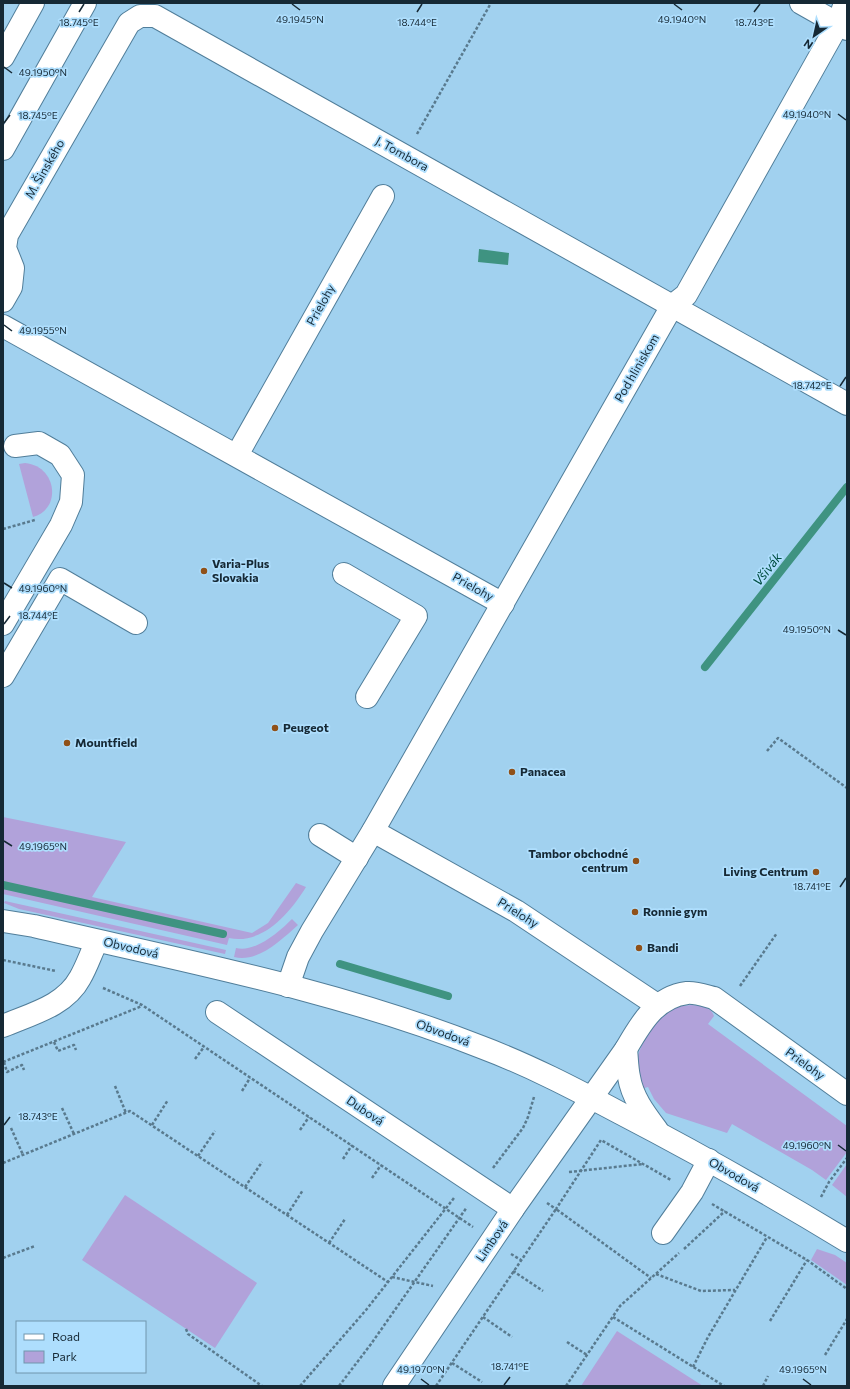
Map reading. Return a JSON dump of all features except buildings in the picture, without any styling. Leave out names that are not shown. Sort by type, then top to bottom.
[{"type":"street","points":[[3,57],[33,3]]},
{"type":"street","points":[[3,149],[85,3]]},
{"type":"street","points":[[801,3],[842,26]]},
{"type":"street","name":"Pod hliniskom","points":[[503,604],[672,306],[686,295],[842,26],[844,3]]},
{"type":"street","name":"J. Tombora","points":[[129,23],[140,16],[155,16],[672,306]]},
{"type":"street","name":"M. Šinského","points":[[3,301],[11,287],[13,268],[5,248],[7,235],[129,23]]},
{"type":"street","name":"Prielohy","points":[[236,455],[383,196]]},
{"type":"street","points":[[672,306],[847,404]]},
{"type":"street","name":"Prielohy","points":[[3,326],[503,604],[373,831],[305,944],[298,957],[288,986]]},
{"type":"street","points":[[3,624],[61,525],[72,502],[73,475],[60,455],[38,443],[15,446]]},
{"type":"street","points":[[344,574],[416,616],[367,697]]},
{"type":"street","points":[[3,676],[60,579],[136,623]]},
{"type":"street","name":"Prielohy","points":[[373,831],[516,911],[657,1005]]},
{"type":"street","points":[[320,835],[357,858]]},
{"type":"street","points":[[3,913],[34,926]]},
{"type":"street","name":"Obvodová","points":[[3,921],[34,926],[288,986],[366,1007],[482,1047],[541,1073],[709,1160],[847,1241]]},
{"type":"street","points":[[3,1026],[56,1004],[70,992],[80,978],[97,941]]},
{"type":"street","name":"Prielohy","points":[[591,1098],[626,1049],[640,1025],[657,1005],[670,997],[688,992],[714,998],[847,1094]]},
{"type":"street","name":"Dubová","points":[[217,1012],[513,1209]]},
{"type":"street","points":[[626,1049],[632,1091],[643,1111],[660,1134]]},
{"type":"street","name":"Limbová","points":[[394,1386],[513,1209],[591,1098]]},
{"type":"street","points":[[663,1233],[692,1192],[709,1160]]},
{"type":"path","points":[[405,156],[491,3]]},
{"type":"path","points":[[3,529],[39,519]]},
{"type":"path","points":[[767,751],[778,738],[847,788]]},
{"type":"path","points":[[738,990],[777,933]]},
{"type":"path","points":[[3,960],[61,972]]},
{"type":"path","points":[[96,985],[142,1006],[447,1208],[521,1260]]},
{"type":"path","points":[[24,1070],[22,1065],[7,1072],[3,1062],[142,1006]]},
{"type":"path","points":[[54,1042],[58,1051],[74,1045],[76,1050]]},
{"type":"path","points":[[195,1059],[204,1047]]},
{"type":"path","points":[[300,1386],[366,1310],[447,1208],[474,1183],[523,1128],[528,1117],[541,1073]]},
{"type":"path","points":[[242,1090],[250,1078]]},
{"type":"path","points":[[115,1086],[126,1113]]},
{"type":"path","points":[[152,1125],[168,1100]]},
{"type":"path","points":[[62,1108],[74,1134]]},
{"type":"path","points":[[3,1163],[130,1111],[388,1282]]},
{"type":"path","points":[[300,1130],[309,1117]]},
{"type":"path","points":[[11,1128],[22,1155]]},
{"type":"path","points":[[198,1156],[215,1131]]},
{"type":"path","points":[[343,1159],[352,1145]]},
{"type":"path","points":[[820,1198],[829,1182],[847,1158]]},
{"type":"path","points":[[245,1187],[262,1162]]},
{"type":"path","points":[[566,1173],[644,1164]]},
{"type":"path","points":[[372,1178],[381,1165]]},
{"type":"path","points":[[339,1386],[371,1344],[460,1218],[474,1183]]},
{"type":"path","points":[[287,1215],[303,1190]]},
{"type":"path","points":[[436,1386],[556,1208],[651,1278]]},
{"type":"path","points":[[566,1386],[620,1306],[725,1211]]},
{"type":"path","points":[[329,1243],[345,1219]]},
{"type":"path","points":[[693,1367],[708,1337],[767,1237]]},
{"type":"path","points":[[3,1258],[35,1246]]},
{"type":"path","points":[[770,1321],[807,1260]]},
{"type":"path","points":[[513,1271],[543,1291]]},
{"type":"path","points":[[656,1274],[700,1291],[736,1290]]},
{"type":"path","points":[[392,1277],[458,1292]]},
{"type":"path","points":[[482,1317],[512,1337]]},
{"type":"path","points":[[613,1317],[724,1386]]},
{"type":"path","points":[[825,1355],[847,1319]]},
{"type":"path","points":[[186,1329],[188,1334],[262,1386]]},
{"type":"path","points":[[567,1342],[587,1355]]},
{"type":"path","points":[[452,1363],[482,1382]]},
{"type":"path","points":[[762,1386],[768,1376]]},
{"type":"green space","points":[[25,463],[36,466],[44,472],[49,479],[52,488],[52,497],[48,506],[42,513],[33,517],[19,464]]},
{"type":"green space","points":[[3,817],[126,842],[92,897],[252,933],[268,923],[296,883],[306,887],[292,907],[274,925],[253,937],[241,939],[229,938],[227,945],[3,894]]},
{"type":"green space","points":[[5,901],[226,950],[225,954],[19,909],[4,903]]},
{"type":"green space","points":[[292,919],[298,925],[269,949],[252,957],[234,957],[236,948],[243,949],[259,944],[274,935]]},
{"type":"green space","points":[[692,1005],[708,1008],[714,1016],[708,1024],[847,1126],[847,1152],[826,1180],[812,1170],[732,1124],[727,1133],[666,1113],[654,1099],[648,1087],[641,1089],[637,1074],[637,1057],[652,1028],[663,1015],[671,1009]]},
{"type":"green space","points":[[847,1164],[847,1197],[832,1185]]},
{"type":"green space","points":[[125,1195],[257,1283],[215,1348],[82,1260]]},
{"type":"green space","points":[[817,1249],[835,1255],[847,1263],[847,1285],[811,1260]]},
{"type":"green space","points":[[617,1331],[703,1386],[581,1386]]},
{"type":"shaded area","points":[[479,249],[509,253],[508,265],[478,262]]},
{"type":"waterway","name":"Všivák","points":[[705,667],[847,487]]},
{"type":"waterway","points":[[3,885],[223,934]]},
{"type":"waterway","points":[[340,964],[448,996]]},
{"type":"place","name":"Varia-Plus Slovakia","points":[[204,571]]},
{"type":"place","name":"Peugeot","points":[[275,728]]},
{"type":"place","name":"Mountfield","points":[[67,743]]},
{"type":"place","name":"Panacea","points":[[512,772]]},
{"type":"place","name":"Tambor obchodné centrum","points":[[636,861]]},
{"type":"place","name":"Living Centrum","points":[[816,872]]},
{"type":"place","name":"Ronnie gym","points":[[635,912]]},
{"type":"place","name":"Bandi","points":[[639,948]]}]
